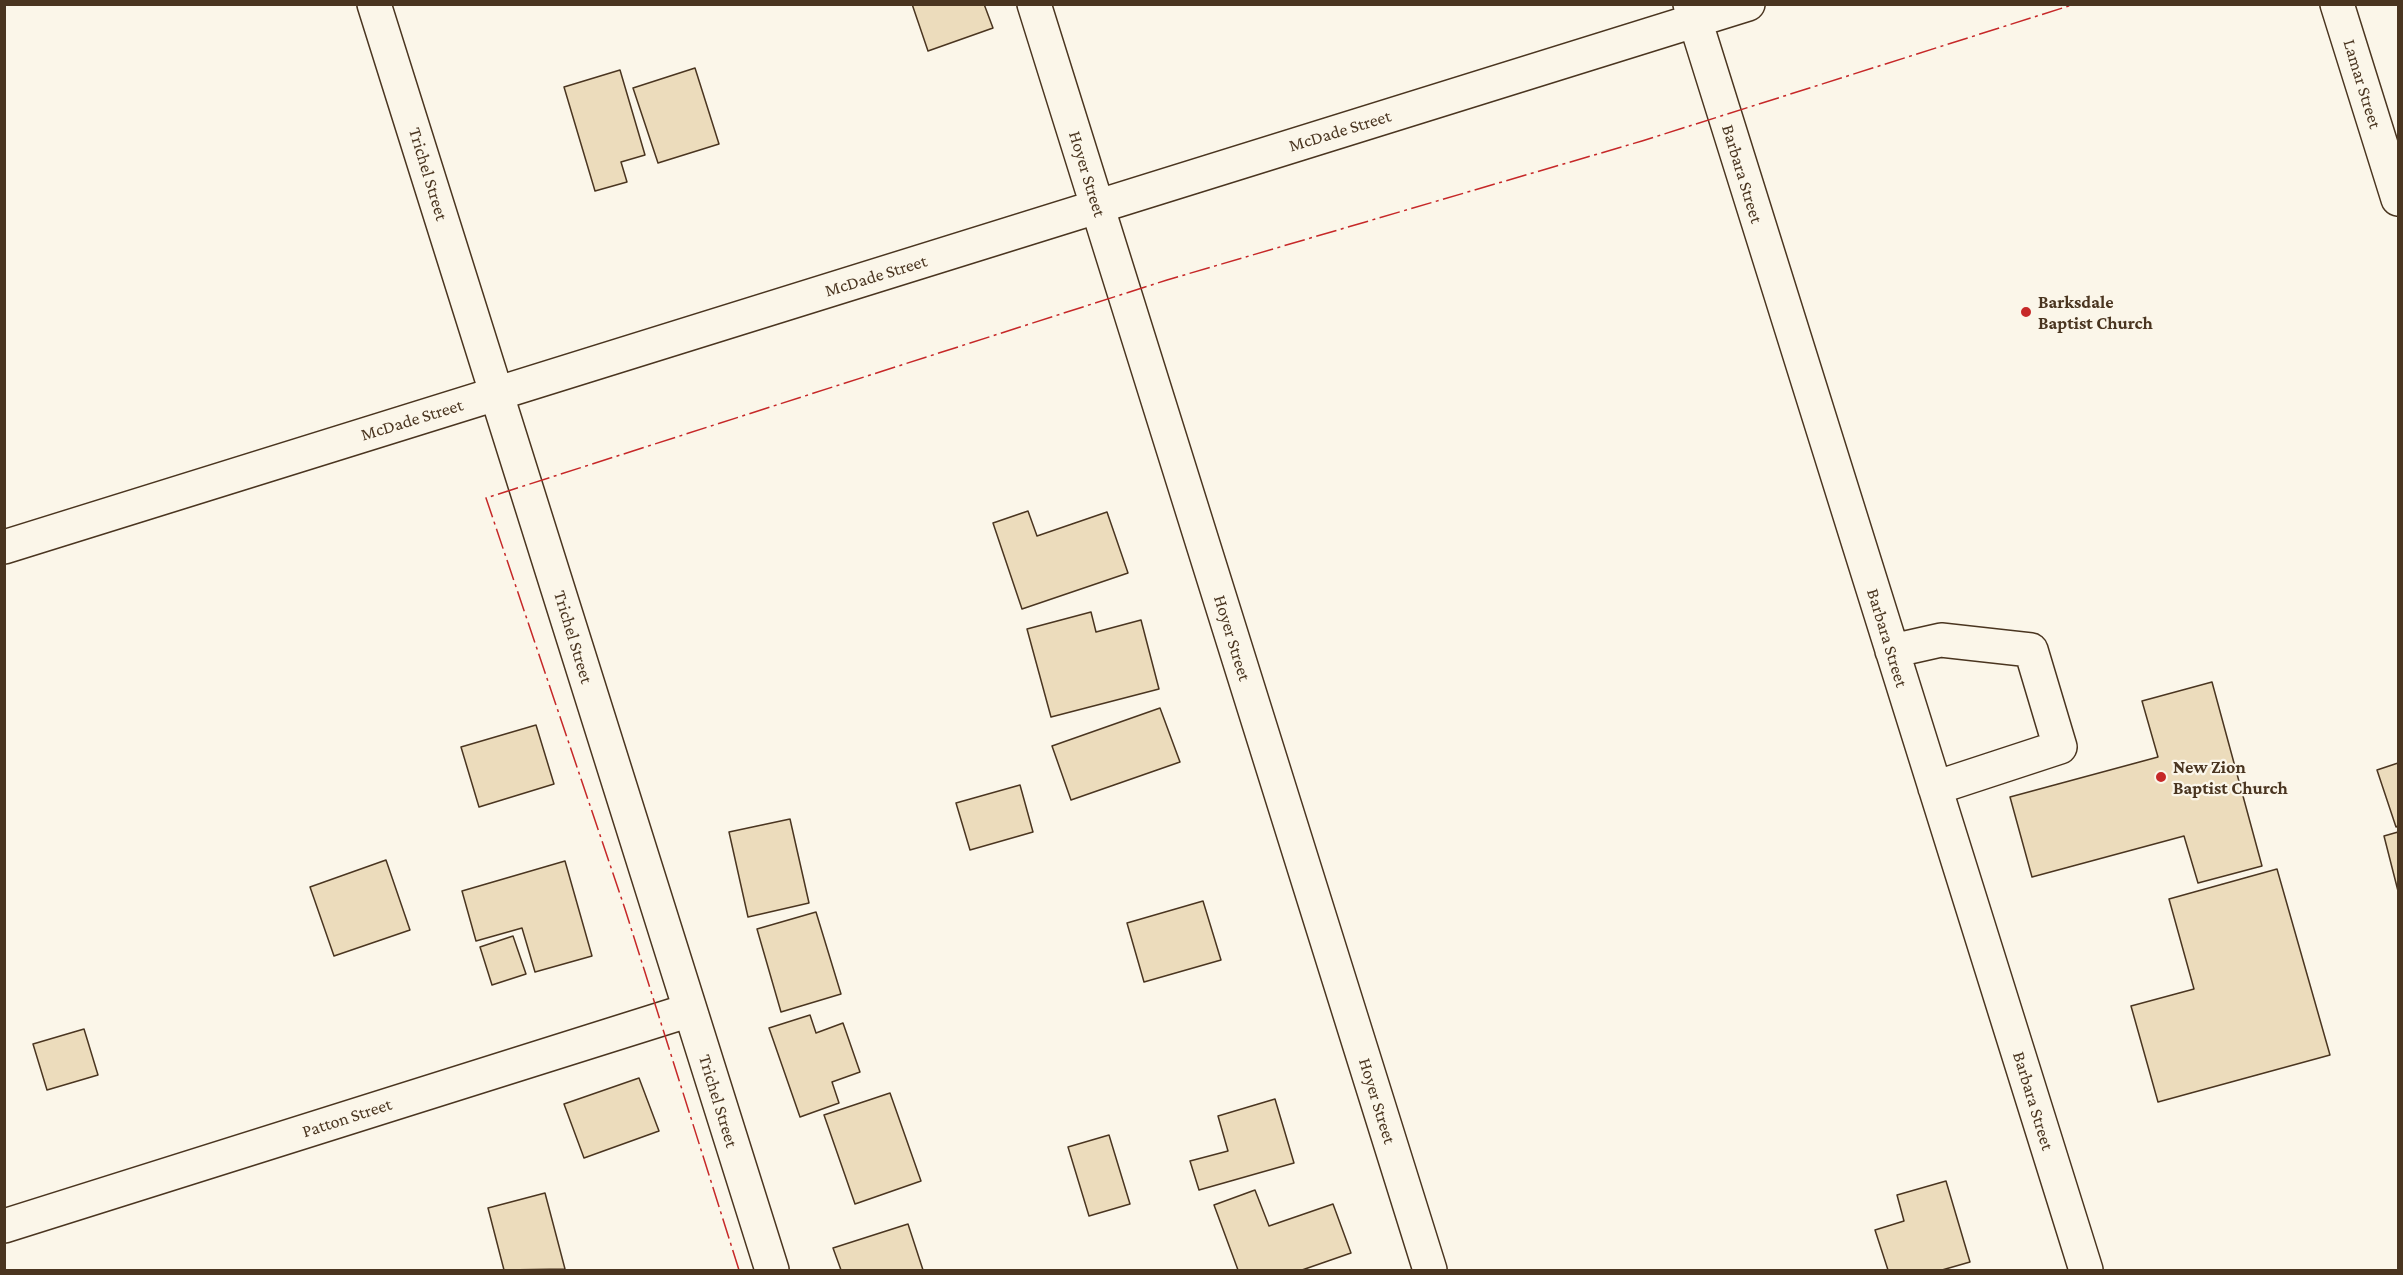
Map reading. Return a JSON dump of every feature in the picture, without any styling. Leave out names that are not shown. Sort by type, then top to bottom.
[{"type":"street","name":"Trichel Street","points":[[374,4],[772,1270]]},
{"type":"street","name":"Hoyer Street","points":[[1034,4],[1430,1270]]},
{"type":"street","name":"McDade Street","points":[[4,547],[1097,207],[1692,13],[1748,4]]},
{"type":"street","name":"Lamar Street","points":[[2337,4],[2398,199]]},
{"type":"street","name":"Barbara Street","points":[[1692,13],[2086,1270]]},
{"type":"street","points":[[1892,651],[1941,640],[2031,650],[2060,747],[1935,788]]},
{"type":"street","name":"Patton Street","points":[[4,1226],[690,1010]]},
{"type":"building","points":[[912,4],[984,4],[993,28],[928,51]]},
{"type":"building","points":[[695,68],[719,144],[658,163],[633,88]]},
{"type":"building","points":[[620,70],[645,155],[621,162],[627,182],[595,191],[564,87]]},
{"type":"building","points":[[1028,511],[1037,536],[1107,512],[1128,573],[1022,609],[993,523]]},
{"type":"building","points":[[1091,612],[1096,632],[1141,620],[1159,689],[1051,717],[1027,629]]},
{"type":"building","name":"New Zion Baptist Church","points":[[2212,682],[2262,866],[2198,883],[2184,836],[2032,877],[2010,797],[2158,757],[2142,701]]},
{"type":"building","points":[[1160,708],[1180,762],[1071,800],[1052,746]]},
{"type":"building","points":[[536,725],[554,784],[479,807],[461,747]]},
{"type":"building","points":[[2398,763],[2398,826],[2396,827],[2377,770]]},
{"type":"building","points":[[1020,785],[1033,832],[970,850],[956,803]]},
{"type":"building","points":[[790,819],[809,903],[748,917],[729,832]]},
{"type":"building","points":[[2398,832],[2398,891],[2384,836]]},
{"type":"building","points":[[386,860],[410,930],[334,956],[310,887]]},
{"type":"building","points":[[565,861],[592,956],[535,972],[522,928],[476,941],[462,891]]},
{"type":"building","points":[[2277,869],[2330,1055],[2158,1102],[2131,1006],[2194,989],[2169,899]]},
{"type":"building","points":[[1203,901],[1221,960],[1144,982],[1127,923]]},
{"type":"building","points":[[816,912],[841,994],[781,1012],[757,929]]},
{"type":"building","points":[[513,936],[526,974],[492,985],[480,947]]},
{"type":"building","points":[[810,1015],[816,1033],[843,1023],[860,1072],[832,1082],[839,1103],[800,1117],[769,1028]]},
{"type":"building","points":[[84,1029],[98,1075],[47,1090],[33,1044]]},
{"type":"building","points":[[639,1078],[659,1131],[584,1158],[564,1104]]},
{"type":"building","points":[[890,1093],[921,1181],[855,1204],[824,1115]]},
{"type":"building","points":[[1275,1099],[1294,1163],[1199,1190],[1190,1161],[1228,1151],[1218,1116]]},
{"type":"building","points":[[1109,1135],[1130,1204],[1089,1216],[1068,1147]]},
{"type":"building","points":[[1946,1181],[1970,1262],[1942,1270],[1888,1270],[1875,1230],[1904,1221],[1897,1195]]},
{"type":"building","points":[[1255,1190],[1269,1226],[1333,1204],[1351,1253],[1302,1270],[1238,1270],[1214,1205]]},
{"type":"building","points":[[545,1193],[565,1269],[504,1270],[488,1208]]},
{"type":"building","points":[[908,1224],[923,1270],[841,1270],[833,1248]]},
{"type":"power","points":[[739,1270],[625,909],[486,498],[1167,280],[1642,141],[2075,4]]},
{"type":"place","name":"Barksdale Baptist Church","points":[[2026,312]]},
{"type":"place","name":"New Zion Baptist Church","points":[[2161,777]]}]
